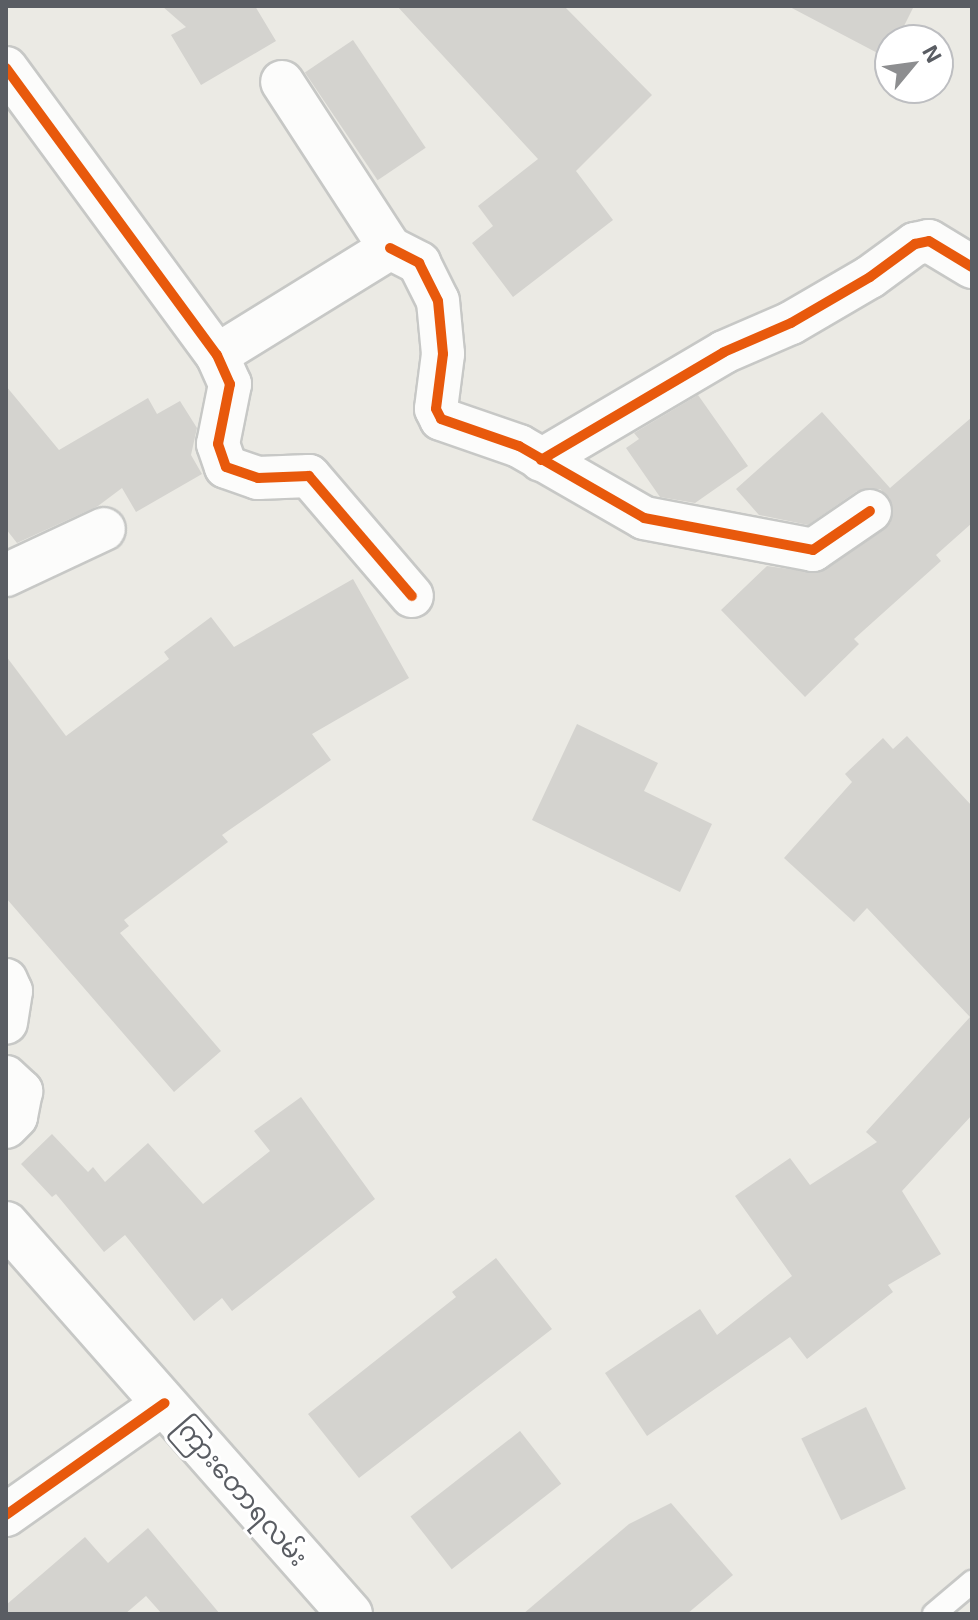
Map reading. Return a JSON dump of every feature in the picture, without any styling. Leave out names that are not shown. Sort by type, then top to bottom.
[{"type":"main road","name":"ကြားတောရလမ်း","points":[[6,1224],[350,1614]]},
{"type":"street","points":[[6,68],[217,355],[230,384],[218,444],[226,467],[258,478],[309,476],[412,596]]},
{"type":"street","points":[[282,82],[390,248],[419,263],[438,301],[443,354],[436,409],[441,419],[506,441],[644,518],[804,550],[821,546],[870,511]]},
{"type":"street","points":[[541,460],[724,352],[791,323],[870,277],[915,244],[929,241],[972,267]]},
{"type":"street","points":[[217,355],[390,248]]},
{"type":"street","points":[[6,575],[104,529]]},
{"type":"street","points":[[6,980],[11,991],[6,1023]]},
{"type":"street","points":[[6,1077],[21,1091],[16,1117],[6,1127]]},
{"type":"street","points":[[6,1515],[165,1403]]},
{"type":"lane","points":[[934,1614],[972,1582]]},
{"type":"building","points":[[162,6],[255,6],[276,41],[201,85],[171,35],[186,27]]},
{"type":"building","points":[[397,6],[564,6],[652,95],[576,171],[613,220],[513,297],[472,243],[493,226],[478,206],[538,159]]},
{"type":"building","points":[[788,6],[914,6],[905,24],[874,24],[874,51]]},
{"type":"building","points":[[353,40],[426,148],[378,180],[305,72]]},
{"type":"building","points":[[6,386],[59,450],[148,398],[157,414],[180,401],[197,428],[191,455],[202,474],[136,512],[122,488],[98,506],[17,543],[6,529]]},
{"type":"building","points":[[698,395],[748,466],[695,503],[660,497],[626,448],[639,439],[634,433]]},
{"type":"building","points":[[822,412],[890,488],[972,417],[972,523],[936,555],[941,561],[854,639],[859,644],[805,697],[721,610],[767,566],[818,573],[891,522],[890,498],[880,489],[857,491],[808,525],[759,515],[736,489]]},
{"type":"building","points":[[353,579],[409,678],[312,734],[331,760],[222,835],[228,842],[124,920],[129,926],[120,933],[221,1051],[174,1092],[6,898],[6,656],[66,736],[169,659],[164,652],[211,617],[234,647]]},
{"type":"building","points":[[577,724],[658,763],[644,791],[712,824],[680,892],[532,820]]},
{"type":"building","points":[[907,736],[972,806],[972,1115],[902,1191],[941,1254],[888,1285],[893,1292],[807,1359],[790,1337],[647,1436],[605,1373],[700,1309],[717,1335],[792,1276],[735,1196],[790,1158],[810,1185],[877,1142],[866,1132],[970,1017],[867,908],[854,922],[784,858],[852,782],[845,774],[883,738],[893,749]]},
{"type":"building","points":[[301,1097],[375,1199],[232,1311],[222,1298],[194,1321],[125,1235],[104,1252],[56,1194],[52,1197],[21,1164],[52,1134],[88,1172],[93,1167],[105,1182],[148,1143],[203,1204],[270,1151],[254,1131]]},
{"type":"building","points":[[496,1258],[552,1329],[359,1478],[308,1414],[456,1297],[452,1292]]},
{"type":"building","points":[[866,1407],[906,1489],[841,1520],[801,1439]]},
{"type":"building","points":[[520,1431],[561,1484],[452,1569],[410,1517]]},
{"type":"building","points":[[671,1503],[733,1575],[687,1614],[523,1614],[629,1524]]},
{"type":"building","points":[[148,1528],[220,1614],[162,1614],[146,1596],[125,1614],[6,1614],[6,1605],[85,1537],[108,1563]]},
{"type":"cycle path","points":[[6,68],[217,355],[230,384],[218,444],[226,467],[258,478],[309,476],[412,596]]},
{"type":"cycle path","points":[[541,460],[724,352],[791,323],[870,277],[915,244],[929,241],[972,267]]},
{"type":"cycle path","points":[[390,248],[419,263],[438,301],[443,354],[436,409],[441,419],[519,446],[644,518],[813,550],[870,511]]},
{"type":"cycle path","points":[[6,1515],[165,1403]]}]
